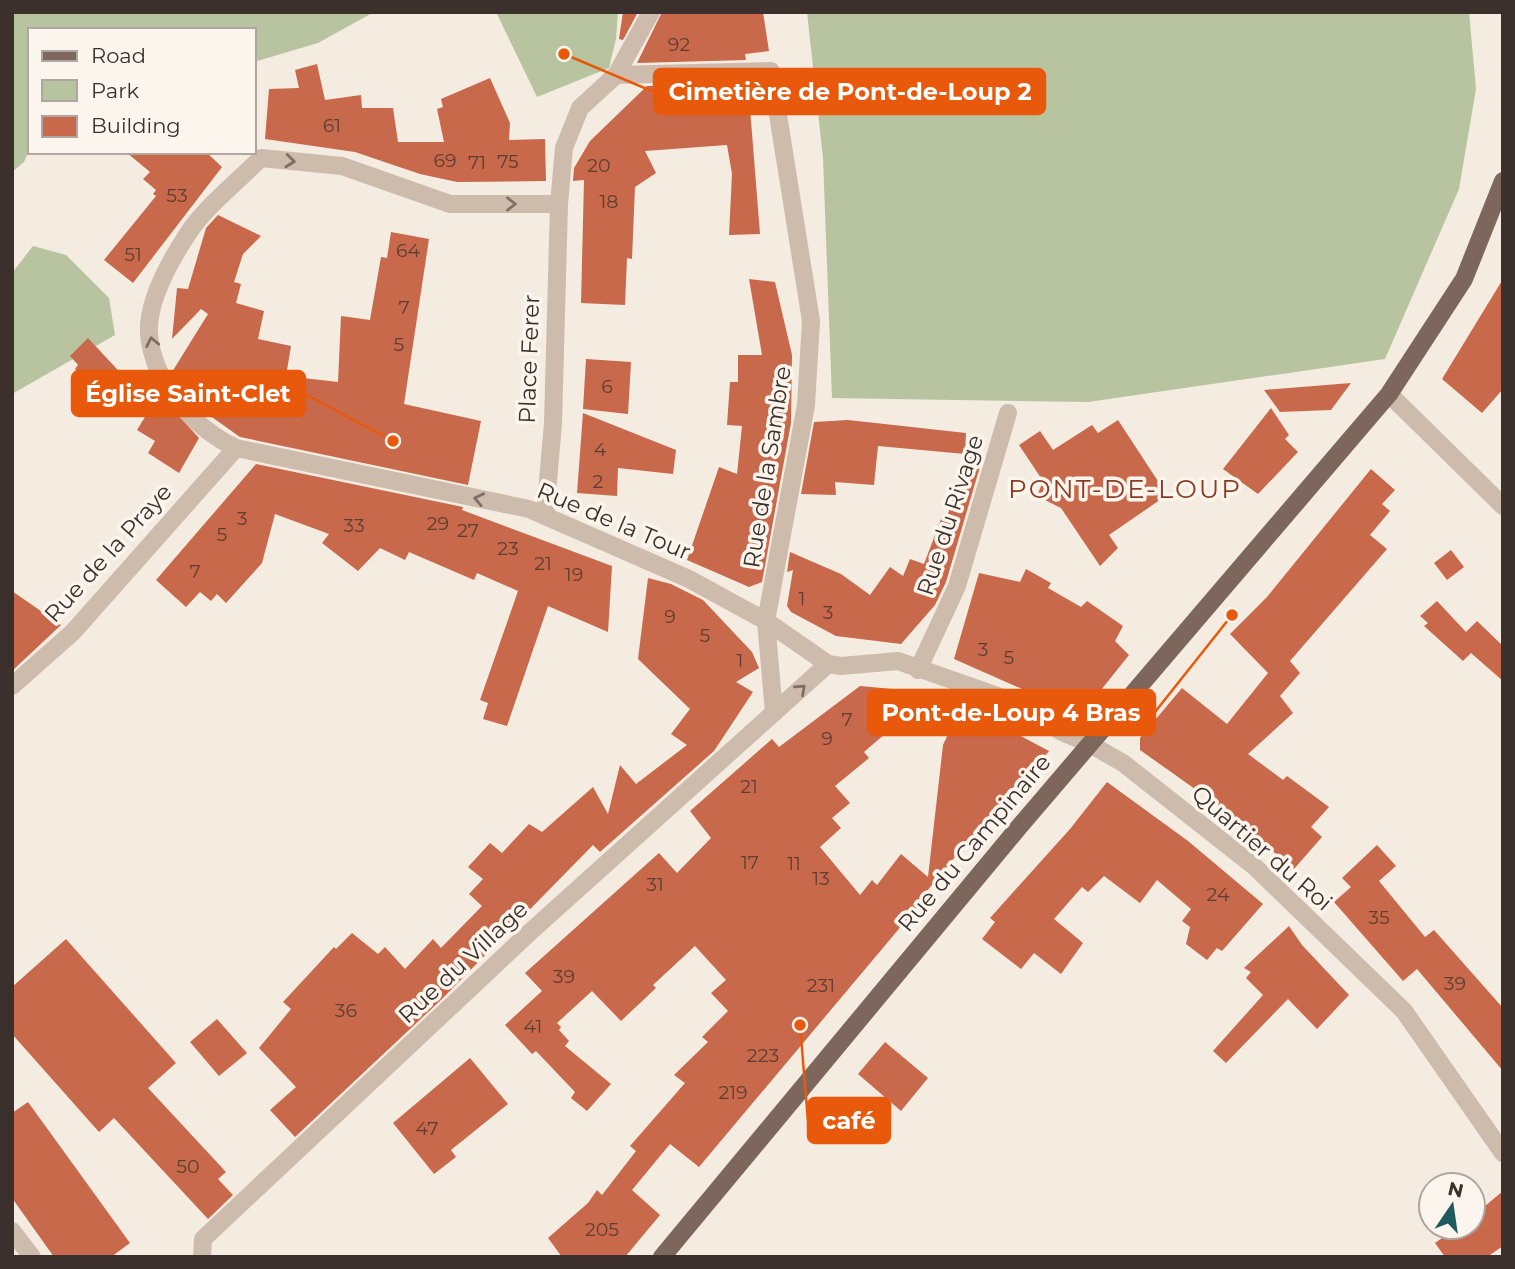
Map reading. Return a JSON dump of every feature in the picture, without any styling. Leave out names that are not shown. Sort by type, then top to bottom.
[{"type":"main road","name":"Rue du Campinaire","points":[[662,1257],[1090,744],[1389,394],[1464,279],[1503,181]]},
{"type":"street","points":[[559,204],[564,148],[580,107],[616,75],[651,12]]},
{"type":"street","name":"Rue de la Sambre","points":[[616,75],[771,71],[811,321],[806,405],[766,621],[774,713]]},
{"type":"street","name":"Rue de la Tour","points":[[559,204],[450,204],[341,166],[261,158],[187,233],[154,300],[149,334],[164,384],[212,436],[236,448],[529,509],[689,579],[766,621],[828,664]]},
{"type":"street","name":"Place Ferer","points":[[545,516],[553,423],[559,204]]},
{"type":"street","points":[[1389,394],[1503,506]]},
{"type":"street","name":"Rue du Rivage","points":[[918,670],[957,586],[1008,413]]},
{"type":"street","name":"Rue de la Praye","points":[[12,686],[73,632],[236,448]]},
{"type":"street","name":"Quartier du Roi","points":[[828,664],[841,666],[898,661],[1009,701],[1123,763],[1255,867],[1405,1011],[1503,1153]]},
{"type":"street","name":"Rue du Village","points":[[202,1257],[203,1239],[529,933],[828,664]]},
{"type":"street","points":[[12,1231],[32,1257]]},
{"type":"green space","points":[[12,12],[374,12],[318,43],[256,61],[256,28],[28,28],[28,153],[24,162],[12,172]]},
{"type":"green space","points":[[496,12],[618,12],[616,39],[609,68],[537,97]]},
{"type":"green space","points":[[807,12],[1469,12],[1476,89],[1459,189],[1385,359],[1088,402],[832,398],[823,158]]},
{"type":"green space","points":[[33,246],[66,255],[109,298],[115,335],[12,394],[12,273]]},
{"type":"building","points":[[623,12],[638,12],[623,40],[619,39]]},
{"type":"building","points":[[662,12],[763,12],[769,51],[745,54],[746,60],[637,63]]},
{"type":"building","points":[[317,64],[325,100],[361,95],[362,108],[393,108],[398,142],[444,142],[437,109],[443,107],[441,99],[490,78],[510,123],[509,140],[545,139],[546,181],[457,182],[420,174],[355,152],[265,139],[269,89],[299,88],[295,70]]},
{"type":"building","points":[[748,83],[760,234],[729,235],[732,174],[727,145],[645,151],[656,173],[635,187],[632,259],[627,258],[625,305],[581,303],[584,180],[573,181],[574,168],[590,141],[647,86]]},
{"type":"building","points":[[128,154],[208,154],[222,167],[133,283],[104,260],[156,196],[153,194],[156,190],[143,179],[150,172]]},
{"type":"building","points":[[218,215],[261,236],[243,254],[234,282],[241,284],[236,303],[264,311],[258,339],[291,346],[286,376],[338,382],[341,316],[370,320],[381,257],[387,258],[391,232],[429,239],[404,404],[481,421],[468,485],[240,437],[199,408],[172,372],[208,314],[201,309],[172,339],[177,288],[188,289],[206,228]]},
{"type":"building","points":[[749,279],[775,282],[792,355],[791,423],[762,582],[749,587],[687,560],[719,467],[737,474],[742,426],[727,425],[730,382],[738,382],[738,355],[762,355]]},
{"type":"building","points":[[1503,279],[1503,389],[1482,413],[1442,379]]},
{"type":"building","points":[[88,338],[129,382],[109,403],[75,369],[78,365],[70,356]]},
{"type":"building","points":[[586,359],[631,362],[628,414],[583,409]]},
{"type":"building","points":[[1351,383],[1331,410],[1280,412],[1264,390]]},
{"type":"building","points":[[159,394],[199,438],[179,473],[148,453],[155,441],[137,430]]},
{"type":"building","points":[[1271,408],[1289,435],[1285,439],[1298,452],[1258,494],[1223,469]]},
{"type":"building","points":[[583,413],[676,450],[673,474],[618,468],[617,496],[577,493]]},
{"type":"building","points":[[848,420],[966,433],[965,454],[878,446],[874,485],[835,482],[836,495],[801,494],[814,422]]},
{"type":"building","points":[[1118,420],[1167,495],[1109,535],[1118,548],[1100,566],[1061,508],[1037,496],[1043,481],[1019,445],[1040,431],[1053,450],[1092,425],[1098,433]]},
{"type":"building","points":[[966,456],[982,460],[946,582],[935,605],[901,644],[836,636],[791,612],[787,606],[793,570],[787,572],[790,552],[841,574],[870,595],[890,567],[903,576],[910,559],[924,564],[943,514],[948,514]]},
{"type":"building","points":[[256,464],[463,507],[462,510],[612,566],[608,632],[548,606],[507,726],[483,719],[488,703],[480,700],[518,591],[477,573],[474,580],[409,552],[405,560],[380,548],[358,571],[322,543],[329,534],[275,514],[262,563],[226,603],[217,594],[211,601],[200,592],[186,607],[156,580]]},
{"type":"building","points":[[1371,469],[1395,490],[1382,504],[1390,511],[1370,535],[1387,549],[1290,661],[1300,673],[1280,696],[1293,713],[1248,754],[1283,780],[1287,776],[1329,807],[1311,827],[1322,837],[1294,869],[1197,787],[1195,789],[1140,750],[1140,738],[1182,688],[1227,724],[1268,673],[1230,634],[1267,597]]},
{"type":"building","points":[[1451,550],[1464,567],[1447,580],[1434,563]]},
{"type":"building","points":[[1026,569],[1051,583],[1048,588],[1081,607],[1087,601],[1123,626],[1115,641],[1129,655],[1081,715],[1069,718],[1022,689],[954,659],[979,573],[1020,582]]},
{"type":"building","points":[[648,578],[671,584],[703,600],[752,652],[759,668],[736,682],[753,692],[714,751],[600,852],[593,845],[442,999],[295,1137],[270,1110],[296,1087],[259,1048],[291,1009],[283,1002],[334,947],[336,949],[352,933],[378,954],[385,947],[405,969],[433,939],[441,948],[482,906],[469,894],[483,879],[468,867],[490,843],[502,853],[529,824],[542,832],[593,787],[608,814],[620,765],[636,784],[687,745],[671,734],[690,709],[638,659]]},
{"type":"building","points":[[12,591],[61,625],[12,671]]},
{"type":"building","points":[[1437,601],[1466,632],[1477,621],[1503,646],[1503,681],[1471,653],[1463,661],[1424,626],[1428,623],[1420,616]]},
{"type":"building","points":[[860,686],[914,691],[981,715],[1049,751],[991,821],[987,818],[927,891],[929,893],[699,1167],[670,1144],[632,1190],[660,1215],[625,1257],[562,1257],[548,1238],[588,1203],[597,1190],[602,1195],[636,1151],[630,1146],[685,1083],[674,1075],[708,1042],[702,1037],[728,1011],[711,993],[726,980],[695,946],[653,985],[656,988],[621,1021],[592,991],[557,1023],[561,1027],[559,1030],[569,1041],[565,1046],[611,1084],[587,1111],[571,1098],[575,1092],[536,1051],[532,1054],[505,1025],[542,991],[525,973],[659,853],[677,873],[711,838],[690,811],[772,739],[779,747]],"holes":[[[902,714],[950,730],[943,745],[928,877],[901,854],[877,885],[872,880],[860,895],[820,847],[841,828],[832,818],[850,803],[835,786],[869,758],[864,752],[900,721]]]},
{"type":"building","points":[[1107,782],[1188,841],[1263,904],[1222,951],[1217,948],[1207,960],[1186,944],[1190,927],[1182,921],[1191,909],[1157,880],[1140,903],[1104,876],[1088,892],[1082,887],[1054,919],[1083,943],[1061,974],[1034,953],[1021,969],[982,939],[995,922],[990,918],[1070,829]]},
{"type":"building","points":[[1377,845],[1396,866],[1379,881],[1425,937],[1434,930],[1503,1008],[1503,1071],[1417,969],[1403,981],[1334,902],[1351,887],[1342,878]]},
{"type":"building","points":[[1289,926],[1302,945],[1349,995],[1317,1029],[1288,999],[1226,1063],[1213,1051],[1263,995],[1246,978],[1251,972],[1244,968]]},
{"type":"building","points":[[66,939],[176,1063],[148,1088],[226,1172],[218,1179],[233,1195],[208,1219],[114,1118],[99,1132],[12,1034],[12,987]]},
{"type":"building","points":[[217,1019],[247,1053],[219,1076],[190,1042]]},
{"type":"building","points":[[885,1042],[928,1078],[901,1111],[858,1074]]},
{"type":"building","points":[[470,1058],[508,1104],[451,1150],[456,1157],[434,1174],[393,1123]]},
{"type":"building","points":[[28,1102],[130,1243],[111,1257],[54,1257],[12,1198],[12,1113]]},
{"type":"building","points":[[1503,1191],[1503,1246],[1487,1257],[1445,1257],[1435,1243],[1438,1241],[1487,1241],[1487,1204]]},
{"type":"place","name":"Cimetière de Pont-de-Loup 2","points":[[564,54]]},
{"type":"place","name":"Église Saint-Clet","points":[[393,441]]},
{"type":"place","name":"Pont-de-Loup 4 Bras","points":[[1232,615]]},
{"type":"place","name":"café","points":[[800,1025]]},
{"type":"district","name":"PONT-DE-LOUP","points":[[1125,489]]}]
